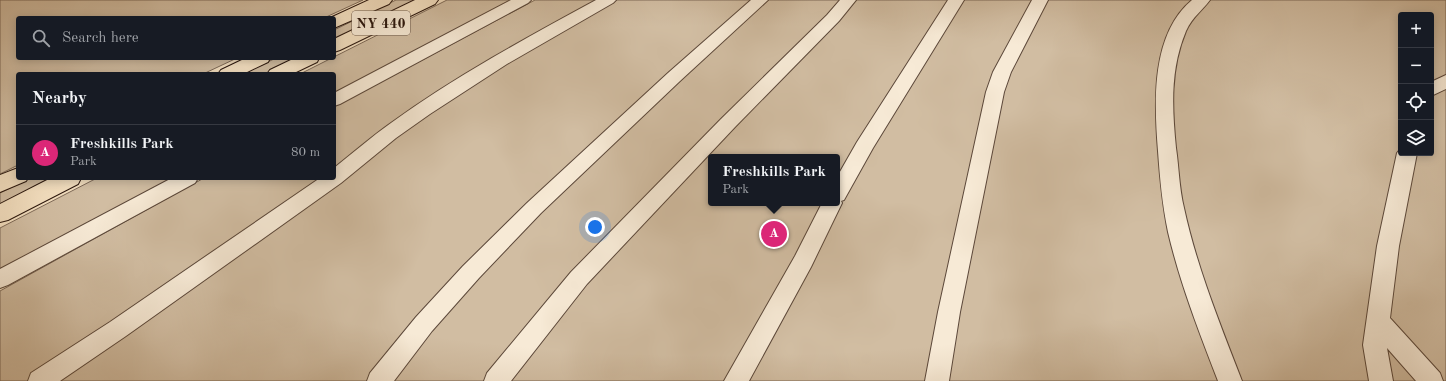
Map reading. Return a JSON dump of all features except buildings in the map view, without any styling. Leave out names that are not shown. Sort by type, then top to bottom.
[{"type":"highway","name":"NY 440","points":[[336,22],[383,0]]},
{"type":"highway","name":"NY 440","points":[[336,45],[428,0]]},
{"type":"highway","points":[[232,72],[257,60]]},
{"type":"highway","points":[[281,72],[306,60]]},
{"type":"highway","points":[[0,184],[16,177]]},
{"type":"highway","points":[[0,214],[66,180]]},
{"type":"street","points":[[336,99],[523,0]]},
{"type":"street","points":[[336,176],[398,127],[448,93],[527,44],[608,0]]},
{"type":"street","points":[[379,381],[424,324],[486,256],[534,208],[674,77],[760,0]]},
{"type":"street","points":[[496,381],[579,278],[848,0]]},
{"type":"street","points":[[840,190],[956,0]]},
{"type":"street","points":[[937,381],[949,312],[996,92],[1002,72],[1040,0]]},
{"type":"street","points":[[1202,0],[1185,16],[1178,29],[1167,65],[1164,83],[1163,109],[1168,179],[1181,240],[1198,294],[1230,381]]},
{"type":"street","points":[[1434,88],[1446,81]]},
{"type":"street","points":[[1381,381],[1376,346],[1388,246],[1406,156]]},
{"type":"street","points":[[0,279],[184,180]]},
{"type":"street","points":[[40,381],[118,329],[331,180]]},
{"type":"street","points":[[736,381],[803,261],[830,206]]},
{"type":"street","points":[[1379,322],[1431,381]]},
{"type":"shaded area","points":[[0,0],[363,0],[328,16],[16,16],[16,60],[233,60],[207,72],[16,72],[16,166],[0,174]]},
{"type":"shaded area","points":[[396,0],[423,0],[336,42],[336,29]]},
{"type":"shaded area","points":[[447,0],[512,0],[336,92],[336,72],[304,72],[328,60],[336,60],[336,56]]},
{"type":"shaded area","points":[[535,0],[1446,0],[1446,381],[0,381],[0,291],[200,180],[336,180],[336,106]]},
{"type":"shaded area","points":[[272,60],[300,60],[275,72],[247,72]]},
{"type":"shaded area","points":[[26,180],[59,180],[0,210],[0,193]]},
{"type":"shaded area","points":[[93,180],[169,180],[0,269],[0,228]]},
{"type":"place","name":"Freshkills Park","points":[[774,234]]}]
